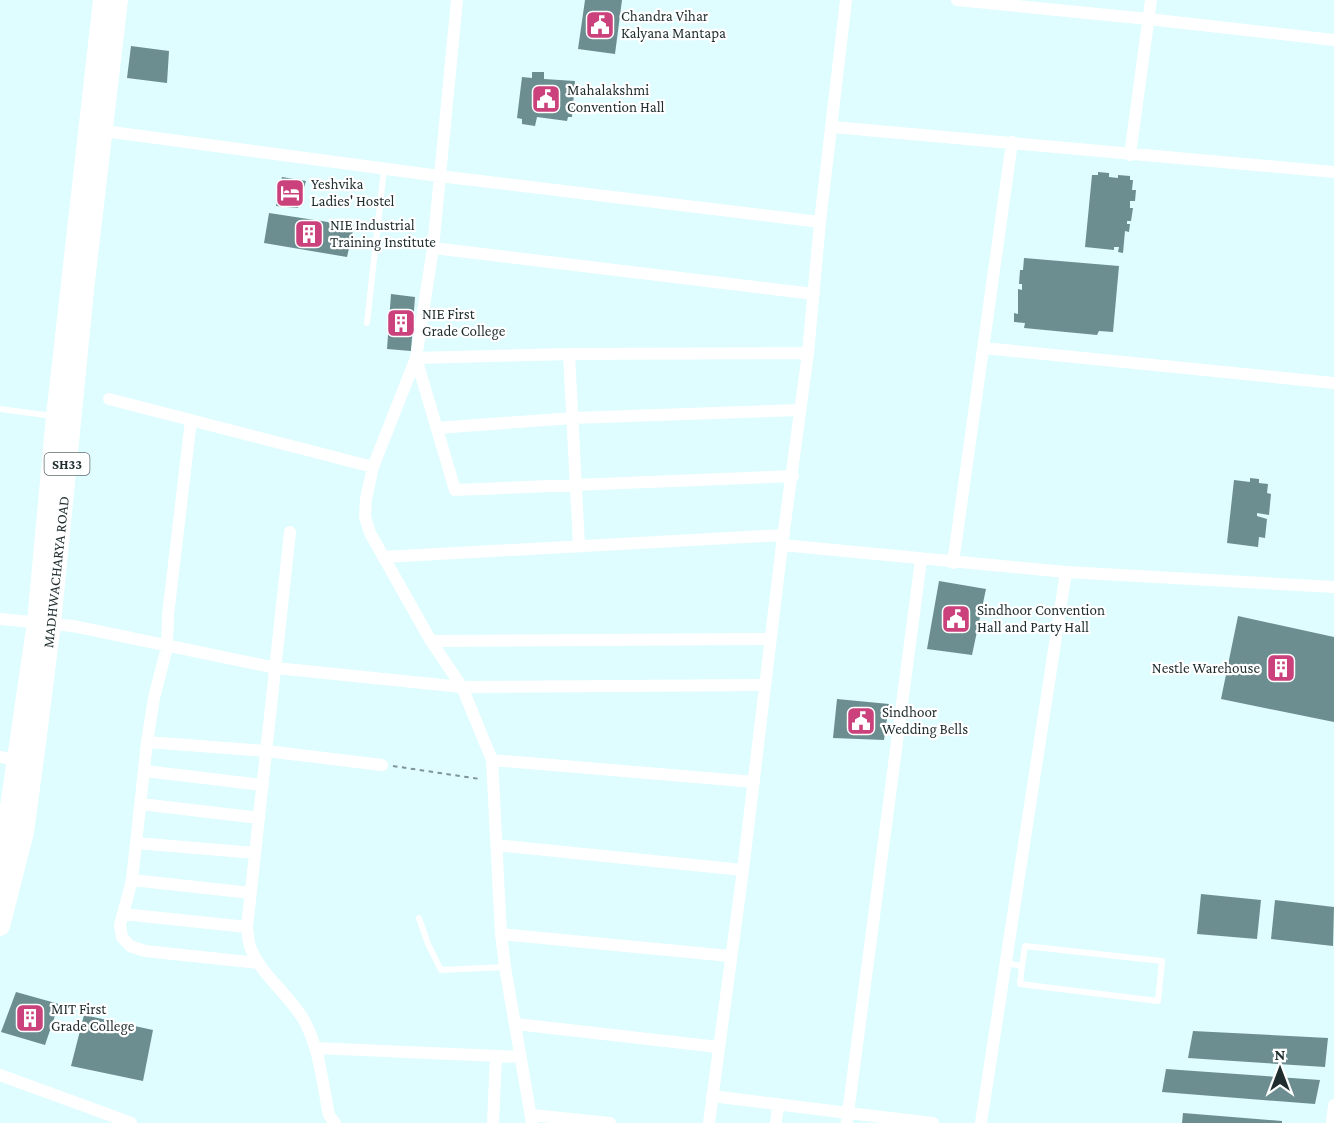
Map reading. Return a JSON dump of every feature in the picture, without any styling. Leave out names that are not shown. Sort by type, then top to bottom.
[{"type":"main road","name":"MADHWACHARYA ROAD","points":[[0,926],[24,832],[64,417],[95,130],[103,0]]},
{"type":"main road","name":"MADHWACHARYA ROAD","points":[[95,130],[118,0]]},
{"type":"main road","name":"MADHWACHARYA ROAD","points":[[0,875],[9,759],[44,623]]},
{"type":"street","points":[[457,0],[433,248],[416,358],[373,467],[366,499],[365,517],[370,533],[383,557],[431,641],[462,687],[492,760],[501,934],[532,1119],[610,1123]]},
{"type":"street","points":[[709,1123],[793,476],[846,0]]},
{"type":"street","points":[[957,0],[1334,40]]},
{"type":"street","points":[[1130,155],[1150,0]]},
{"type":"street","points":[[832,127],[1334,172]]},
{"type":"street","points":[[95,130],[384,169],[820,222]]},
{"type":"street","points":[[953,563],[1012,142]]},
{"type":"street","points":[[433,248],[814,294]]},
{"type":"street","points":[[984,348],[1334,383]]},
{"type":"street","points":[[416,358],[808,352]]},
{"type":"street","points":[[569,354],[579,546]]},
{"type":"street","points":[[416,358],[454,490],[576,483],[793,476]]},
{"type":"street","points":[[109,399],[373,467]]},
{"type":"street","points":[[436,428],[573,418],[800,410]]},
{"type":"street","points":[[191,420],[166,647],[147,742],[132,880],[120,925],[122,937],[130,946],[145,951],[258,963]]},
{"type":"street","points":[[290,532],[247,927],[249,947],[258,963],[292,1003],[306,1024],[315,1048],[329,1115],[335,1123]]},
{"type":"street","points":[[383,557],[579,546],[783,540],[953,563],[1066,572],[1334,587]]},
{"type":"street","points":[[848,1118],[921,560]]},
{"type":"street","points":[[981,1123],[1066,572]]},
{"type":"street","points":[[0,619],[73,626],[276,668],[462,687],[765,685]]},
{"type":"street","points":[[431,641],[771,639]]},
{"type":"street","points":[[147,742],[266,751],[382,765]]},
{"type":"street","points":[[492,760],[754,782]]},
{"type":"street","points":[[145,771],[263,785]]},
{"type":"street","points":[[141,804],[259,818]]},
{"type":"street","points":[[136,843],[255,853]]},
{"type":"street","points":[[496,845],[743,870]]},
{"type":"street","points":[[132,880],[251,893]]},
{"type":"street","points":[[123,914],[247,927]]},
{"type":"street","points":[[501,934],[730,956]]},
{"type":"street","points":[[516,1024],[718,1047]]},
{"type":"street","points":[[315,1048],[521,1057]]},
{"type":"street","points":[[493,1123],[496,1056]]},
{"type":"street","points":[[0,1075],[131,1123]]},
{"type":"street","points":[[712,1096],[778,1104],[848,1118],[933,1123]]},
{"type":"street","points":[[776,1123],[778,1104]]},
{"type":"street","points":[[1332,1123],[1334,1105]]},
{"type":"lane","points":[[367,323],[384,169]]},
{"type":"lane","points":[[0,410],[64,417]]},
{"type":"lane","points":[[419,918],[428,944],[441,970],[505,967]]},
{"type":"lane","points":[[1025,946],[1162,961],[1158,1001],[1020,984],[1022,966],[1025,946]]},
{"type":"lane","points":[[1006,963],[1022,966]]},
{"type":"path","points":[[382,765],[492,780]]},
{"type":"building","name":"Chandra Vihar Kalyana Mantapa","points":[[585,0],[622,0],[615,54],[578,49]]},
{"type":"building","points":[[131,46],[169,51],[167,83],[127,78]]},
{"type":"building","name":"Mahalakshmi Convention Hall","points":[[532,72],[544,72],[544,79],[575,81],[572,117],[568,117],[567,121],[537,117],[535,126],[522,124],[522,119],[517,118],[522,77],[532,78]]},
{"type":"building","points":[[1098,172],[1109,173],[1109,177],[1130,176],[1130,180],[1133,180],[1132,190],[1136,190],[1135,201],[1130,201],[1130,208],[1133,208],[1131,221],[1127,221],[1127,224],[1130,224],[1129,232],[1125,231],[1123,253],[1118,252],[1119,247],[1114,247],[1114,250],[1085,247],[1092,175],[1098,175]]},
{"type":"building","name":"Yeshvika Ladies' Hostel","points":[[282,177],[306,181],[298,208],[276,206]]},
{"type":"building","name":"NIE Industrial Training Institute","points":[[269,213],[354,226],[347,257],[264,243]]},
{"type":"building","points":[[1024,258],[1119,266],[1113,332],[1099,331],[1097,335],[1024,328],[1025,323],[1014,322],[1014,313],[1018,314],[1018,289],[1022,290],[1022,284],[1019,284]]},
{"type":"building","name":"NIE First Grade College","points":[[391,294],[415,297],[411,351],[387,349]]},
{"type":"building","points":[[1250,478],[1259,479],[1259,483],[1268,484],[1267,493],[1271,494],[1269,515],[1257,513],[1257,516],[1267,519],[1265,538],[1259,537],[1258,547],[1227,543],[1234,480],[1250,482]]},
{"type":"building","name":"Sindhoor Convention Hall and Party Hall","points":[[939,581],[986,589],[972,655],[927,649]]},
{"type":"building","name":"Nestle Warehouse","points":[[1238,616],[1334,637],[1334,722],[1221,699]]},
{"type":"building","name":"Sindhoor Wedding Bells","points":[[837,699],[889,704],[884,740],[833,738]]},
{"type":"building","points":[[1201,894],[1261,900],[1257,939],[1197,934]]},
{"type":"building","points":[[1275,900],[1334,907],[1333,946],[1271,939]]},
{"type":"building","name":"MIT First Grade College","points":[[16,992],[59,1004],[45,1045],[1,1032]]},
{"type":"building","points":[[84,1015],[153,1030],[143,1081],[71,1066]]},
{"type":"building","points":[[1193,1031],[1328,1038],[1325,1067],[1188,1058]]},
{"type":"building","points":[[1166,1069],[1320,1080],[1315,1104],[1162,1092]]},
{"type":"building","points":[[1183,1113],[1282,1121],[1282,1123],[1182,1123]]},
{"type":"place","name":"Chandra Vihar Kalyana Mantapa","points":[[600,25]]},
{"type":"place","name":"Mahalakshmi Convention Hall","points":[[546,99]]},
{"type":"place","name":"Yeshvika Ladies' Hostel","points":[[290,193]]},
{"type":"place","name":"NIE Industrial Training Institute","points":[[309,234]]},
{"type":"place","name":"NIE First Grade College","points":[[401,323]]},
{"type":"place","name":"Sindhoor Convention Hall and Party Hall","points":[[956,619]]},
{"type":"place","name":"Nestle Warehouse","points":[[1281,668]]},
{"type":"place","name":"Sindhoor Wedding Bells","points":[[861,721]]},
{"type":"place","name":"MIT First Grade College","points":[[30,1018]]}]
